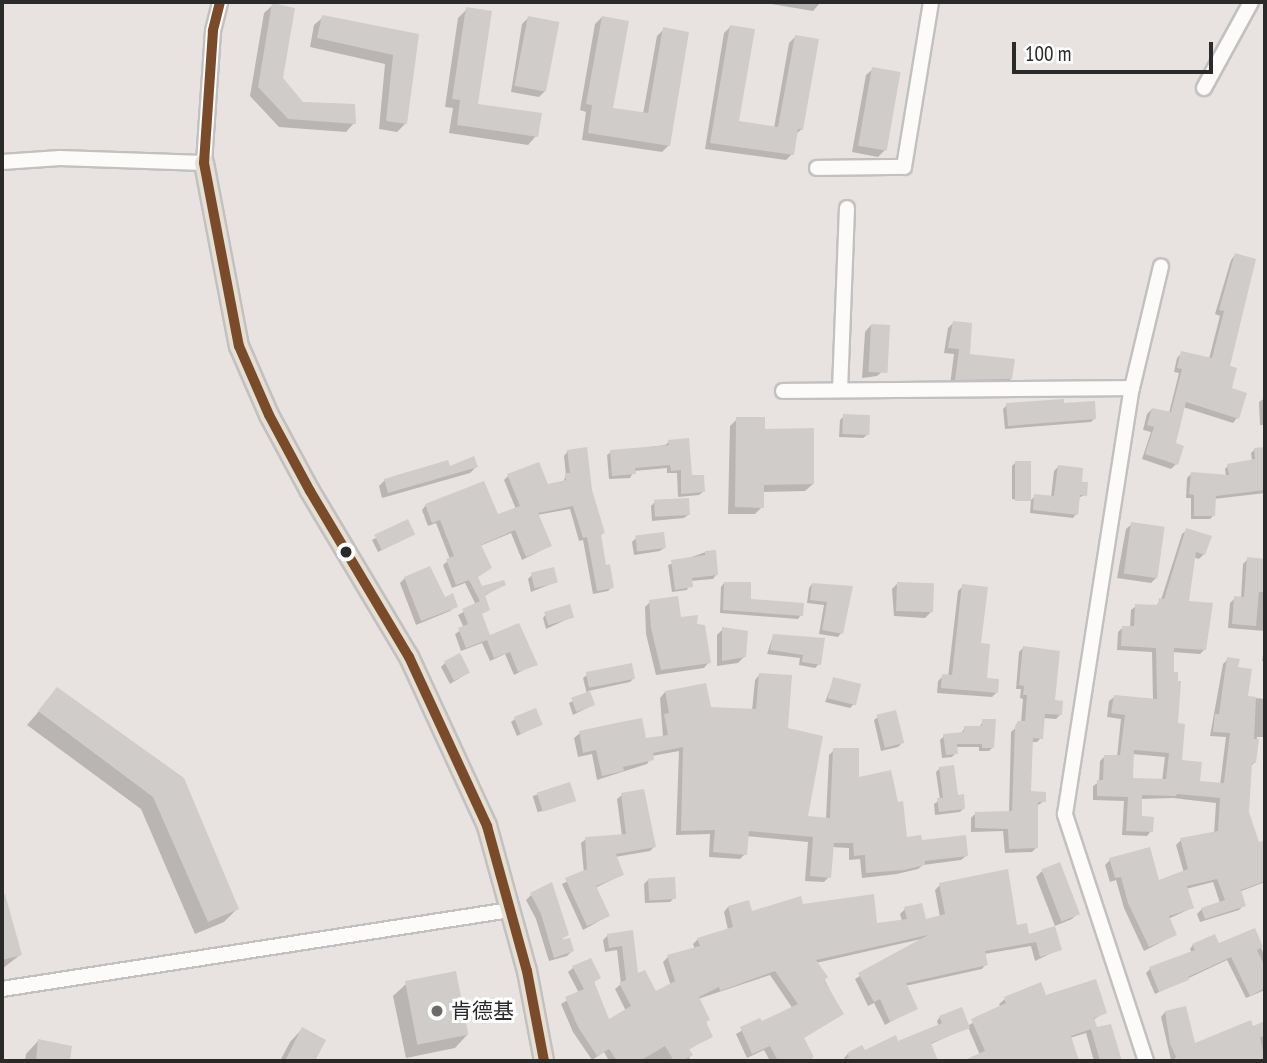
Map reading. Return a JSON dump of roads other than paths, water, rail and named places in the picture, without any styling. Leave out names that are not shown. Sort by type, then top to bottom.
[{"type":"main road","points":[[204,163],[244,357],[268,415],[410,657],[487,826],[527,971],[544,1061]]},
{"type":"street","points":[[2,162],[60,158],[204,163],[213,31],[220,2]]},
{"type":"street","points":[[817,167],[904,167],[932,2]]},
{"type":"street","points":[[1205,88],[1251,2]]},
{"type":"street","points":[[840,390],[847,208]]},
{"type":"street","points":[[1146,1061],[1065,814],[1132,388],[1161,266]]},
{"type":"street","points":[[783,391],[1132,388]]},
{"type":"street","points":[[2,989],[510,910]]},
{"type":"place","name":"肯德基","points":[[437,1011]]}]
